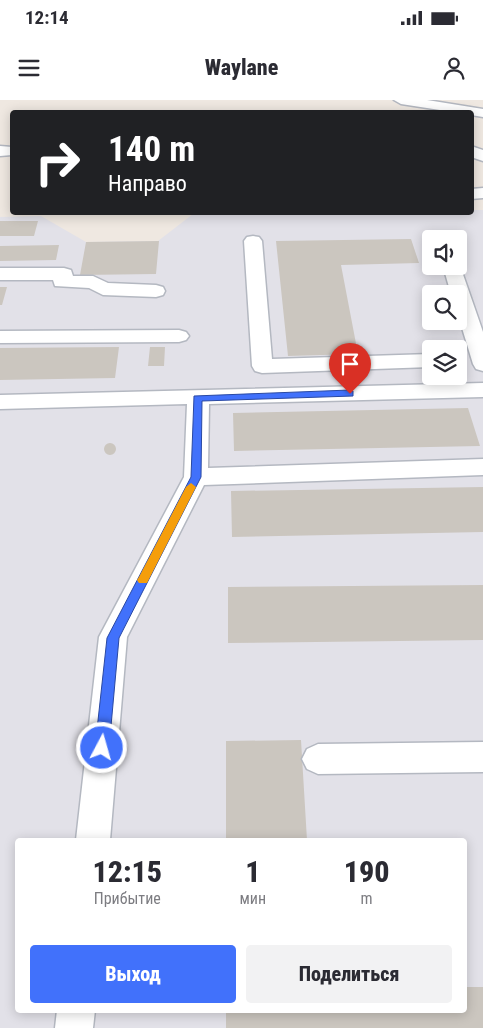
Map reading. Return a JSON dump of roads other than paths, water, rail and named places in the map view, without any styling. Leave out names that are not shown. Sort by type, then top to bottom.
[{"type":"street","points":[[401,100],[436,109]]},
{"type":"street","points":[[253,241],[262,366],[422,361]]},
{"type":"street","points":[[0,274],[64,274],[62,282],[93,282],[103,289],[156,291]]},
{"type":"street","points":[[455,275],[482,362],[467,361]]},
{"type":"street","points":[[0,337],[179,336]]},
{"type":"street","points":[[0,402],[483,390]]},
{"type":"street","points":[[93,838],[113,638],[196,477],[198,398]]},
{"type":"street","points":[[196,477],[483,466]]},
{"type":"street","points":[[318,759],[483,757]]},
{"type":"street","points":[[74,1028],[76,1013]]}]
